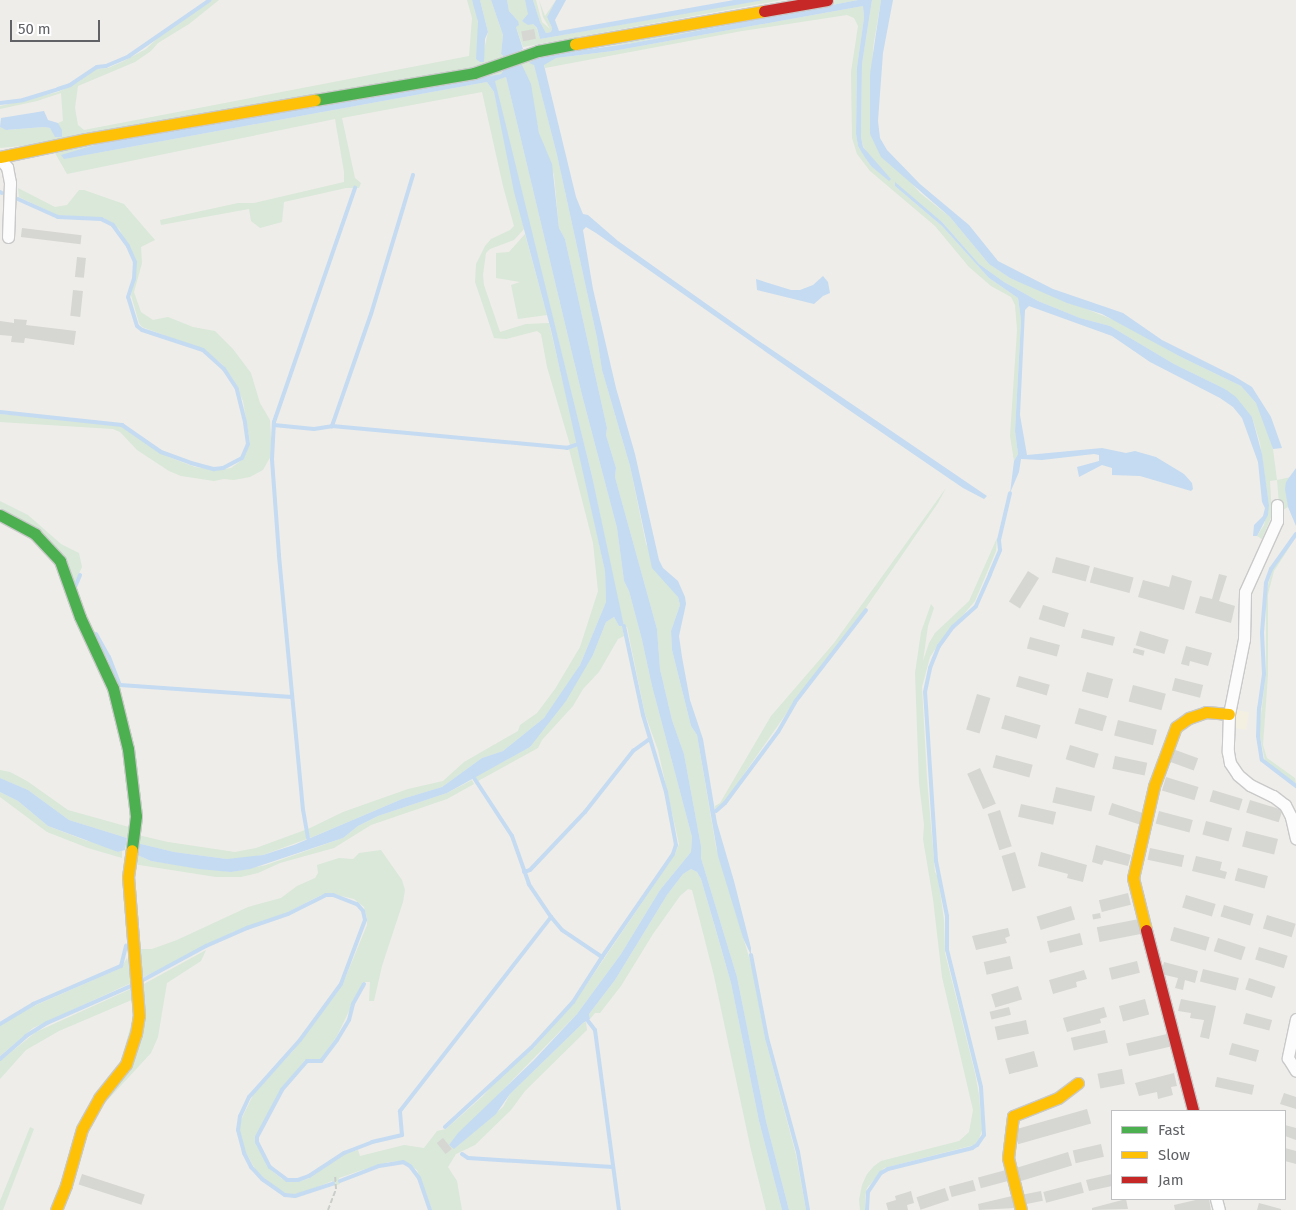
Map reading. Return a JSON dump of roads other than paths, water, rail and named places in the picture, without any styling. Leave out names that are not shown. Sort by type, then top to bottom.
[{"type":"street","points":[[8,236],[10,183],[7,167],[0,158],[86,138],[474,73],[520,59],[538,51],[827,0]]},
{"type":"street","points":[[1277,505],[1277,521],[1245,592],[1244,639],[1229,714],[1228,752],[1230,763],[1238,775],[1250,785],[1273,796],[1285,805],[1291,816],[1296,838]]},
{"type":"street","points":[[0,515],[36,534],[60,561],[80,617],[113,688],[128,749],[136,816],[128,877],[139,1016],[126,1064],[90,1112],[82,1130],[66,1185],[56,1210]]},
{"type":"street","points":[[1193,1110],[1133,878],[1154,786],[1176,727],[1189,718],[1206,712],[1229,714]]},
{"type":"street","points":[[1296,1019],[1288,1058],[1296,1071]]},
{"type":"street","points":[[1021,1210],[1008,1158],[1013,1116],[1035,1109],[1058,1098],[1078,1083]]},
{"type":"water","points":[[472,0],[480,0],[488,32],[485,39],[484,62],[476,59],[478,22]]},
{"type":"water","points":[[491,0],[507,0],[509,11],[518,21],[519,25],[516,27],[523,49],[506,58],[501,54],[503,35]]},
{"type":"water","points":[[525,0],[533,0],[540,22],[546,33],[551,32],[552,28],[547,17],[556,0],[566,0],[555,20],[559,31],[734,0],[764,0],[540,39],[537,28],[533,24],[528,25],[522,21],[528,14]]},
{"type":"water","points":[[858,0],[872,0],[862,64],[861,137],[863,147],[891,179],[889,181],[871,166],[858,146],[856,134],[857,67],[864,18],[863,6],[613,51],[556,58],[544,65],[576,197],[583,214],[588,215],[618,241],[756,339],[987,496],[984,499],[963,488],[596,233],[586,227],[583,230],[593,289],[616,388],[635,454],[659,560],[663,568],[678,581],[685,597],[686,604],[679,636],[682,657],[690,700],[703,739],[717,823],[734,881],[751,948],[751,955],[743,938],[718,856],[697,735],[691,726],[672,650],[671,631],[680,605],[678,597],[652,568],[630,466],[602,370],[597,338],[557,155],[534,65],[529,63],[541,56],[633,43]]},
{"type":"water","points":[[881,0],[893,0],[883,53],[878,121],[880,138],[887,150],[920,184],[969,225],[998,261],[1053,289],[1123,313],[1162,340],[1252,387],[1271,417],[1282,448],[1273,449],[1256,403],[1241,386],[1181,357],[1102,314],[1067,303],[1010,278],[989,264],[950,217],[881,157],[870,134],[870,74]]},
{"type":"water","points":[[522,65],[531,84],[539,133],[552,164],[559,228],[565,239],[607,428],[606,435],[616,468],[615,477],[657,629],[660,669],[672,720],[684,754],[701,846],[701,858],[737,977],[766,1121],[789,1210],[782,1210],[759,1121],[731,983],[715,927],[701,879],[697,872],[691,869],[683,874],[667,895],[615,980],[589,1014],[590,1019],[583,1023],[510,1094],[496,1114],[454,1149],[449,1145],[458,1133],[534,1060],[577,1014],[621,954],[660,890],[691,852],[692,837],[629,591],[624,581],[617,528],[582,395],[506,77],[495,81],[592,476],[624,626],[619,626],[614,617],[606,622],[593,655],[566,701],[530,747],[447,793],[378,816],[358,826],[343,838],[250,869],[231,872],[199,869],[151,861],[135,854],[137,843],[174,852],[227,859],[263,855],[294,845],[402,799],[442,787],[482,758],[503,751],[544,718],[580,665],[606,602],[605,571],[551,330],[514,192],[494,92],[487,82],[64,159],[61,155],[98,144],[501,74],[505,68]]},
{"type":"water","points":[[44,111],[48,120],[58,123],[62,130],[62,137],[55,137],[50,128],[44,127],[6,130],[0,127],[1,118]]},
{"type":"water","points":[[895,182],[942,222],[979,264],[1004,282],[1038,301],[1080,318],[1110,326],[1174,364],[1225,389],[1236,397],[1252,417],[1262,454],[1269,505],[1268,515],[1257,536],[1253,536],[1254,525],[1263,516],[1265,508],[1262,502],[1258,462],[1242,418],[1233,407],[1220,398],[1150,362],[1112,336],[1029,306],[1025,310],[1020,415],[1027,455],[1102,448],[1126,453],[1135,451],[1156,457],[1184,474],[1192,483],[1193,489],[1191,491],[1140,476],[1112,475],[1112,468],[1102,465],[1079,477],[1077,467],[1099,461],[1099,455],[1094,454],[1042,460],[1021,459],[1019,472],[1010,493],[1014,461],[1018,454],[1015,431],[1021,320],[1018,298],[989,278],[942,226],[895,186]]},
{"type":"water","points":[[823,276],[828,282],[830,293],[814,304],[757,290],[756,279],[791,290],[800,290],[813,285]]},
{"type":"water","points":[[1296,468],[1296,526],[1288,507],[1285,489],[1286,482]]},
{"type":"water","points":[[0,778],[28,790],[69,820],[127,838],[125,850],[118,852],[48,826],[18,801],[0,792]]},
{"type":"waterway","points":[[0,103],[23,100],[70,85],[97,67],[106,66],[129,56],[210,0]]},
{"type":"waterway","points":[[413,175],[371,314],[332,426],[567,448],[578,444]]},
{"type":"waterway","points":[[308,838],[303,810],[279,555],[272,459],[274,422],[355,188]]},
{"type":"waterway","points":[[0,412],[122,425],[161,452],[214,469],[223,468],[242,458],[248,444],[237,389],[224,369],[203,350],[142,330],[137,326],[128,297],[134,279],[135,262],[128,246],[113,225],[101,219],[58,217],[18,199]]},
{"type":"waterway","points":[[274,425],[314,429],[332,426]]},
{"type":"waterway","points":[[867,1210],[868,1192],[881,1173],[888,1169],[972,1148],[977,1145],[984,1135],[981,1087],[947,950],[947,916],[936,861],[925,692],[930,668],[939,646],[953,627],[976,606],[990,574],[1000,550],[999,540],[1010,493]]},
{"type":"waterway","points":[[1296,534],[1271,569],[1266,583],[1262,633],[1264,674],[1259,708],[1258,736],[1262,760],[1296,786]]},
{"type":"waterway","points":[[75,587],[80,575]]},
{"type":"waterway","points":[[716,811],[725,803],[778,732],[795,702],[866,610]]},
{"type":"waterway","points":[[602,957],[673,854],[676,845],[666,792],[643,715],[624,626]]},
{"type":"waterway","points":[[96,634],[109,657],[120,685],[292,697]]},
{"type":"waterway","points":[[524,872],[530,870],[585,812],[633,751],[648,740]]},
{"type":"waterway","points":[[445,1127],[531,1048],[573,1002],[602,957],[562,930],[551,917],[529,884],[512,836],[474,778]]},
{"type":"waterway","points":[[143,980],[206,946],[247,928],[288,914],[326,895],[333,895],[357,904],[363,911],[365,920],[341,984],[300,1040],[249,1097],[240,1116],[238,1130],[244,1153],[251,1167],[262,1179],[285,1195],[295,1196],[333,1184]]},
{"type":"waterway","points":[[364,984],[353,1004],[349,1020],[337,1040],[321,1061],[307,1061],[282,1090],[257,1137],[257,1142],[270,1167],[287,1180],[298,1180],[309,1176],[344,1153],[372,1142],[402,1135],[400,1111],[551,917]]},
{"type":"waterway","points":[[0,1024],[33,1004],[121,966],[126,946]]},
{"type":"waterway","points":[[751,955],[767,1038],[798,1152],[808,1210]]},
{"type":"waterway","points":[[0,1059],[26,1036],[47,1023],[131,986]]},
{"type":"waterway","points":[[588,1021],[595,1030],[619,1210]]},
{"type":"waterway","points":[[462,1154],[468,1158],[613,1167]]},
{"type":"waterway","points":[[340,1181],[379,1166],[403,1162],[410,1166],[419,1178],[430,1210]]}]
